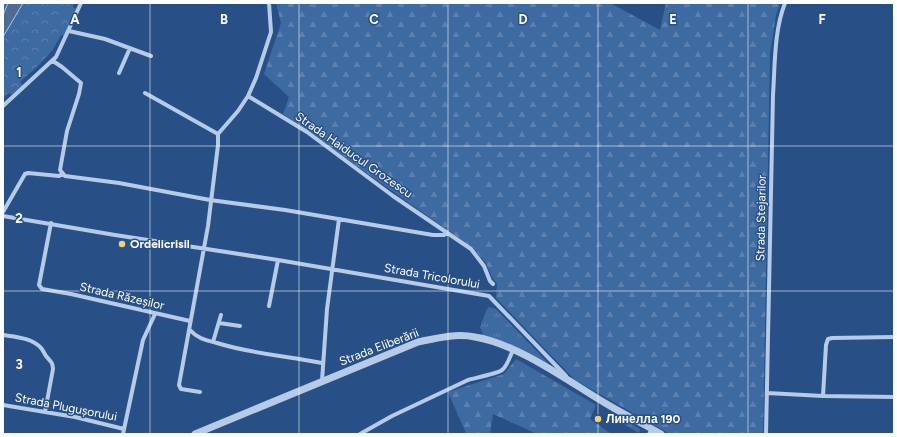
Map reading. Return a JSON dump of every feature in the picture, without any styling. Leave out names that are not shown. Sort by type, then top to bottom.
[{"type":"street","points":[[3,106],[53,61],[61,48],[81,3]]},
{"type":"street","points":[[200,392],[181,389],[179,387],[204,248],[218,145],[218,134],[238,111],[248,96],[256,78],[270,37],[271,26],[269,3]]},
{"type":"street","name":"Strada Stejarilor","points":[[766,434],[773,95],[776,47],[782,11],[785,3]]},
{"type":"street","points":[[68,31],[105,39],[151,56]]},
{"type":"street","points":[[119,73],[130,48]]},
{"type":"street","points":[[53,61],[81,83],[64,146],[60,166],[62,174]]},
{"type":"street","points":[[145,93],[218,134]]},
{"type":"street","name":"Strada Haiducul Grozescu","points":[[248,96],[319,140],[393,196],[471,249],[484,266],[490,281],[493,284]]},
{"type":"street","points":[[3,212],[24,174],[28,173],[59,176],[62,174],[66,176],[133,185],[210,200],[339,219],[433,235],[444,234],[447,232]]},
{"type":"street","name":"Strada Tricolorului","points":[[3,216],[278,260],[489,296],[572,382]]},
{"type":"street","points":[[322,381],[322,363],[327,309],[339,219]]},
{"type":"street","name":"Strada Răzeșilor","points":[[51,223],[40,288],[190,321]]},
{"type":"street","points":[[269,306],[278,260]]},
{"type":"street","name":"Strada Plugușorului","points":[[123,434],[143,340],[155,314]]},
{"type":"street","points":[[213,342],[221,315]]},
{"type":"street","points":[[218,323],[240,326]]},
{"type":"street","points":[[190,330],[201,340],[255,353],[322,363]]},
{"type":"street","points":[[3,335],[25,339],[35,343],[42,348],[51,361],[53,365],[45,412]]},
{"type":"street","name":"Strada Eliberării","points":[[195,434],[418,342],[449,336],[475,337],[496,342],[572,382],[651,432],[661,434]]},
{"type":"street","points":[[823,396],[826,342],[830,338],[894,337]]},
{"type":"street","points":[[360,434],[392,416],[468,380],[498,373],[503,370],[513,350]]},
{"type":"street","points":[[767,392],[823,396],[894,397]]},
{"type":"street","name":"Strada Plugușorului","points":[[3,405],[75,417],[124,429]]},
{"type":"green space","points":[[3,3],[74,3],[73,7],[76,9],[64,36],[61,35],[48,55],[20,82],[23,85],[11,95],[9,93],[3,98]]},
{"type":"green space","points":[[276,3],[610,3],[660,30],[666,3],[780,3],[776,15],[770,54],[763,434],[670,434],[575,380],[496,298],[497,284],[486,263],[473,248],[283,114],[289,97],[264,74],[281,23]]},
{"type":"green space","points":[[489,307],[496,309],[550,365],[509,344],[483,335],[480,327]]},
{"type":"green space","points":[[516,359],[596,405],[590,419],[611,434],[537,434],[493,414],[490,434],[465,434],[466,433],[448,392],[504,374]]},
{"type":"green space","points":[[611,412],[640,429],[639,433],[617,420]]},
{"type":"shaded area","points":[[8,3],[23,3],[3,37],[3,15]]},
{"type":"place","name":"Ordelicrisil","points":[[122,244]]},
{"type":"place","name":"Линелла 190","points":[[598,419]]}]
